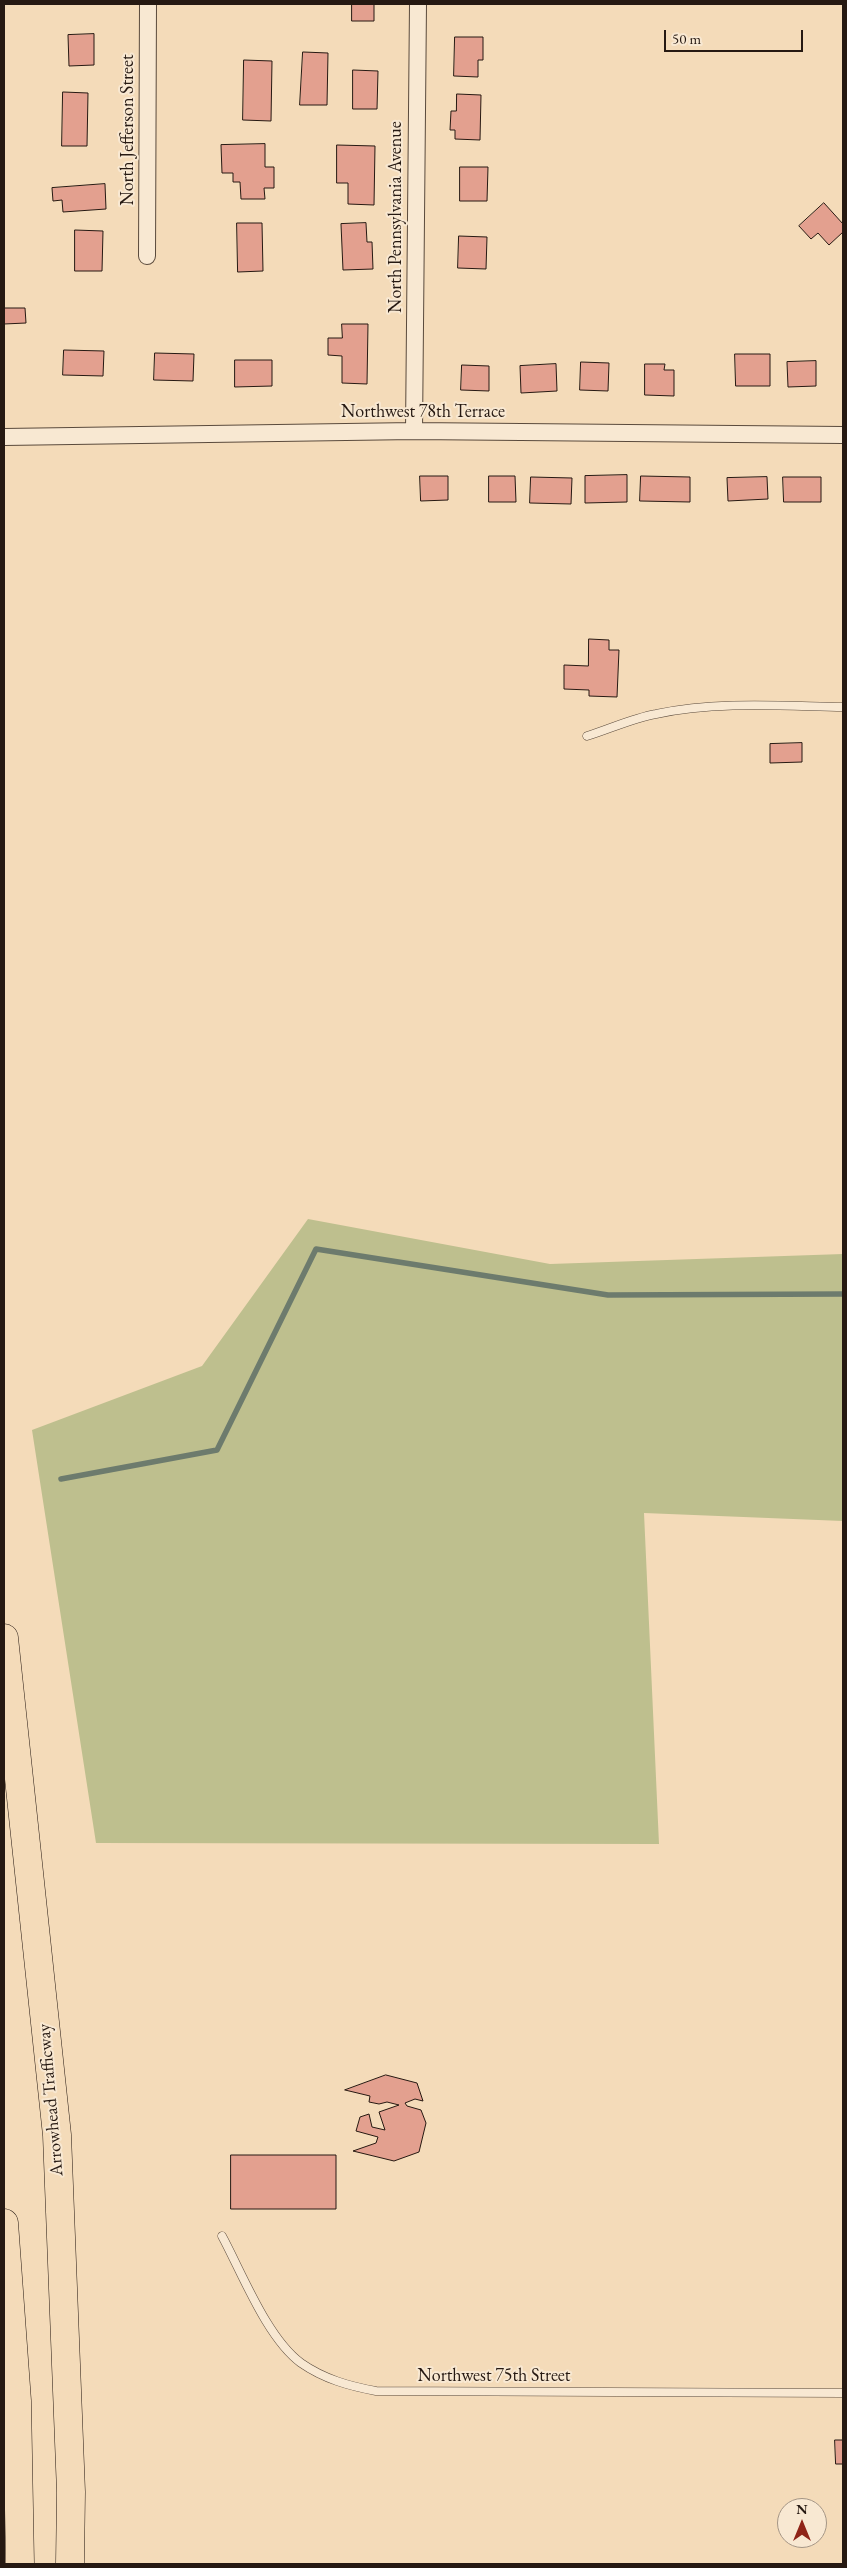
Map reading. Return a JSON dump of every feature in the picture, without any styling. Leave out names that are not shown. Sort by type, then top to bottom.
[{"type":"highway","name":"Arrowhead Trafficway","points":[[4,1638],[57,2134],[71,2482],[70,2564]]},
{"type":"highway","points":[[4,2223],[17,2401],[20,2564]]},
{"type":"street","name":"North Jefferson Street","points":[[147,256],[148,4]]},
{"type":"street","name":"North Pennsylvania Avenue","points":[[414,430],[418,4]]},
{"type":"street","name":"Northwest 78th Terrace","points":[[4,437],[414,430],[843,435]]},
{"type":"lane","points":[[588,736],[655,714],[686,709],[767,706],[843,707]]},
{"type":"lane","name":"Northwest 75th Street","points":[[222,2236],[270,2329],[300,2362],[324,2377],[349,2386],[376,2391],[843,2393]]},
{"type":"green space","points":[[308,1219],[550,1264],[843,1254],[843,1521],[644,1513],[659,1844],[96,1843],[32,1430],[202,1366]]},
{"type":"building","points":[[352,4],[374,4],[374,21],[352,21]]},
{"type":"building","points":[[94,34],[94,65],[69,66],[68,35]]},
{"type":"building","points":[[455,37],[483,37],[483,60],[478,60],[478,77],[454,76]]},
{"type":"building","points":[[303,52],[328,53],[327,105],[300,105]]},
{"type":"building","points":[[244,60],[272,61],[271,121],[243,120]]},
{"type":"building","points":[[353,70],[378,71],[377,109],[353,109]]},
{"type":"building","points":[[63,92],[88,93],[87,146],[62,146]]},
{"type":"building","points":[[457,94],[481,95],[480,140],[455,139],[455,130],[450,130],[451,111],[456,111]]},
{"type":"building","points":[[265,144],[265,167],[274,167],[274,188],[264,188],[265,199],[241,199],[240,182],[233,182],[233,173],[222,173],[221,145]]},
{"type":"building","points":[[337,145],[375,146],[374,205],[348,204],[348,183],[337,183]]},
{"type":"building","points":[[460,167],[488,167],[487,201],[460,201]]},
{"type":"building","points":[[105,184],[106,209],[63,212],[62,200],[53,201],[52,188]]},
{"type":"building","points":[[824,203],[843,224],[843,232],[829,245],[818,233],[811,239],[799,226]]},
{"type":"building","points":[[237,223],[262,223],[263,271],[238,272]]},
{"type":"building","points":[[366,223],[367,242],[372,242],[373,269],[343,270],[341,224]]},
{"type":"building","points":[[75,230],[103,231],[102,271],[75,271]]},
{"type":"building","points":[[459,236],[487,237],[486,269],[458,268]]},
{"type":"building","points":[[4,308],[25,308],[26,323],[4,324]]},
{"type":"building","points":[[342,324],[368,324],[367,384],[342,383],[342,356],[328,355],[328,338],[342,338]]},
{"type":"building","points":[[64,350],[104,351],[103,376],[63,375]]},
{"type":"building","points":[[155,353],[194,354],[193,381],[154,380]]},
{"type":"building","points":[[735,354],[770,354],[770,386],[736,386]]},
{"type":"building","points":[[235,360],[272,360],[272,386],[235,387]]},
{"type":"building","points":[[816,361],[816,386],[788,387],[787,362]]},
{"type":"building","points":[[581,362],[609,363],[608,391],[580,390]]},
{"type":"building","points":[[556,364],[557,391],[521,393],[520,366]]},
{"type":"building","points":[[645,364],[665,364],[664,370],[674,370],[674,396],[645,395]]},
{"type":"building","points":[[462,365],[489,366],[489,391],[461,390]]},
{"type":"building","points":[[627,475],[627,502],[585,503],[585,476]]},
{"type":"building","points":[[420,476],[448,476],[448,500],[421,501]]},
{"type":"building","points":[[489,476],[515,476],[516,502],[489,502]]},
{"type":"building","points":[[641,476],[690,477],[690,502],[640,501]]},
{"type":"building","points":[[531,477],[572,478],[571,504],[530,503]]},
{"type":"building","points":[[767,477],[768,499],[728,501],[727,478]]},
{"type":"building","points":[[783,477],[821,477],[821,502],[784,502]]},
{"type":"building","points":[[589,639],[609,640],[609,650],[619,650],[617,697],[589,696],[589,690],[564,689],[564,665],[588,666]]},
{"type":"building","points":[[802,743],[802,762],[770,763],[770,744]]},
{"type":"building","points":[[386,2075],[417,2083],[423,2101],[415,2099],[405,2103],[407,2106],[421,2110],[426,2123],[419,2152],[394,2161],[353,2151],[376,2143],[378,2137],[356,2131],[360,2117],[369,2114],[372,2127],[385,2130],[379,2112],[399,2105],[387,2102],[379,2104],[369,2102],[370,2096],[345,2090]]},
{"type":"building","points":[[231,2155],[336,2155],[336,2209],[231,2209]]},
{"type":"building","points":[[835,2440],[843,2440],[843,2464],[836,2464]]},
{"type":"waterway","points":[[61,1479],[217,1450],[316,1249],[608,1295],[843,1294]]}]
